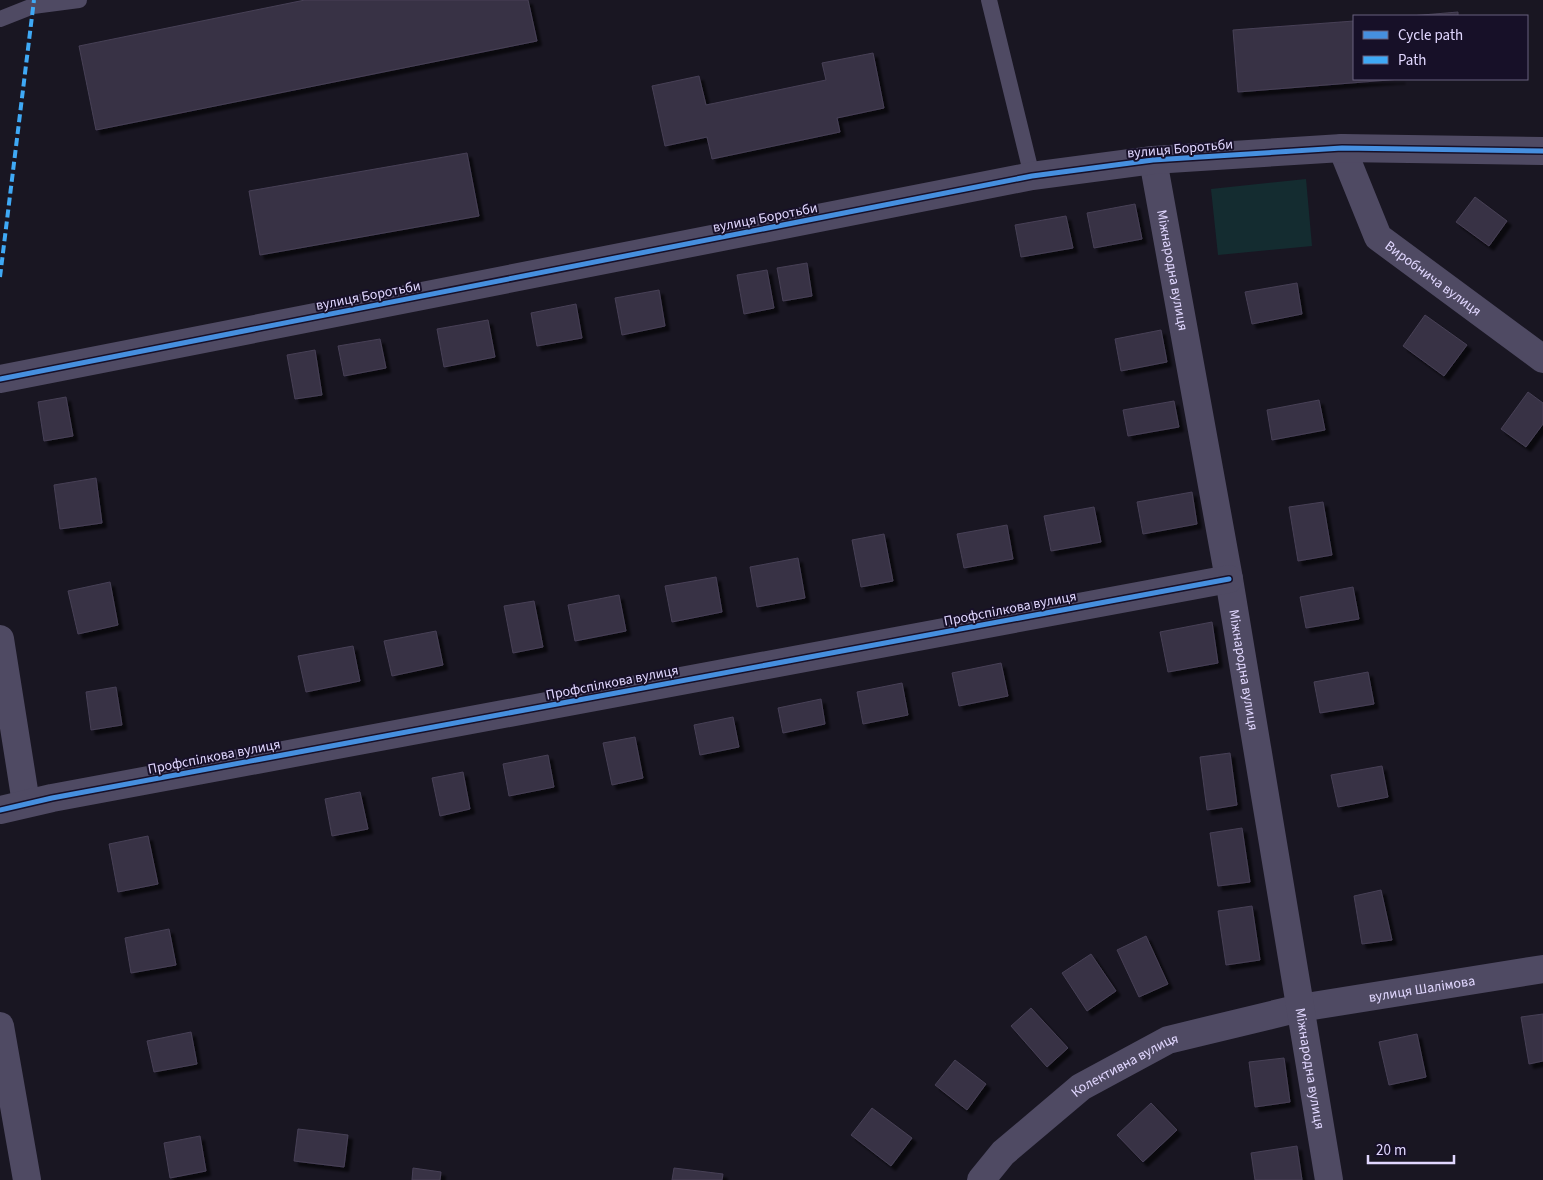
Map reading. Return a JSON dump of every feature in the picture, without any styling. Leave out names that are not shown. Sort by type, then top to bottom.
[{"type":"street","name":"вулиця Боротьби","points":[[0,379],[1032,176],[1153,160],[1342,148],[1543,151]]},
{"type":"street","name":"Виробнича вулиця","points":[[1342,148],[1378,237],[1543,359]]},
{"type":"street","name":"Міжнародна вулиця","points":[[1153,160],[1229,579],[1329,1180]]},
{"type":"street","name":"Профспілкова вулиця","points":[[0,810],[26,802],[1229,579]]},
{"type":"street","points":[[0,640],[26,802]]},
{"type":"street","name":"вулиця Шалімова","points":[[1300,1008],[1543,969]]},
{"type":"street","name":"Колективна вулиця","points":[[981,1180],[1003,1153],[1081,1087],[1116,1068],[1168,1040],[1300,1008]]},
{"type":"street","points":[[0,1026],[27,1180]]},
{"type":"lane","points":[[0,19],[33,6],[79,0]]},
{"type":"lane","points":[[989,0],[1032,176]]},
{"type":"green space","points":[[1306,179],[1312,246],[1218,255],[1211,189]]},
{"type":"building","points":[[305,0],[528,0],[537,41],[96,130],[79,46]]},
{"type":"building","points":[[1458,12],[1458,15],[1422,15]]},
{"type":"building","points":[[1353,21],[1353,80],[1388,80],[1238,92],[1233,30]]},
{"type":"building","points":[[873,53],[884,108],[837,118],[840,132],[712,159],[707,137],[665,146],[652,86],[699,76],[706,105],[826,80],[822,63]]},
{"type":"building","points":[[467,153],[479,216],[260,255],[249,191]]},
{"type":"building","points":[[1475,197],[1507,221],[1489,246],[1456,222]]},
{"type":"building","points":[[1135,204],[1142,239],[1094,248],[1087,213]]},
{"type":"building","points":[[1066,216],[1073,248],[1021,257],[1015,225]]},
{"type":"building","points":[[807,263],[812,296],[783,301],[777,268]]},
{"type":"building","points":[[767,270],[774,308],[744,314],[737,275]]},
{"type":"building","points":[[1297,283],[1302,314],[1252,324],[1245,292]]},
{"type":"building","points":[[659,290],[665,326],[622,335],[615,298]]},
{"type":"building","points":[[576,304],[582,338],[537,346],[531,313]]},
{"type":"building","points":[[1425,315],[1467,345],[1444,376],[1403,346]]},
{"type":"building","points":[[488,320],[495,357],[444,367],[437,329]]},
{"type":"building","points":[[1161,330],[1167,362],[1121,371],[1115,339]]},
{"type":"building","points":[[380,339],[386,368],[344,376],[338,346]]},
{"type":"building","points":[[315,350],[322,395],[295,399],[287,355]]},
{"type":"building","points":[[1528,392],[1543,403],[1543,424],[1526,447],[1501,429]]},
{"type":"building","points":[[66,397],[73,436],[44,441],[38,402]]},
{"type":"building","points":[[1319,400],[1325,430],[1272,440],[1267,410]]},
{"type":"building","points":[[1174,401],[1179,427],[1128,436],[1123,410]]},
{"type":"building","points":[[96,478],[102,523],[60,529],[54,485]]},
{"type":"building","points":[[1192,492],[1197,524],[1143,534],[1137,502]]},
{"type":"building","points":[[1323,502],[1332,555],[1298,561],[1289,507]]},
{"type":"building","points":[[1094,507],[1101,542],[1051,551],[1044,516]]},
{"type":"building","points":[[1007,525],[1013,559],[964,568],[957,534]]},
{"type":"building","points":[[884,534],[893,581],[861,587],[852,540]]},
{"type":"building","points":[[798,558],[805,598],[757,607],[750,567]]},
{"type":"building","points":[[716,577],[722,612],[672,622],[665,586]]},
{"type":"building","points":[[110,582],[118,625],[78,634],[68,591]]},
{"type":"building","points":[[1353,587],[1359,619],[1306,628],[1300,597]]},
{"type":"building","points":[[619,595],[626,631],[575,641],[568,605]]},
{"type":"building","points":[[534,601],[543,647],[513,653],[504,606]]},
{"type":"building","points":[[1212,622],[1218,663],[1168,672],[1160,632]]},
{"type":"building","points":[[436,631],[443,665],[392,676],[384,641]]},
{"type":"building","points":[[353,646],[360,681],[306,692],[298,656]]},
{"type":"building","points":[[1001,663],[1008,696],[959,706],[952,673]]},
{"type":"building","points":[[1368,672],[1374,704],[1320,713],[1314,682]]},
{"type":"building","points":[[902,683],[908,715],[863,724],[857,692]]},
{"type":"building","points":[[116,687],[122,725],[91,730],[86,692]]},
{"type":"building","points":[[821,699],[825,724],[783,733],[778,708]]},
{"type":"building","points":[[733,717],[739,747],[700,755],[694,725]]},
{"type":"building","points":[[635,737],[643,778],[612,785],[603,743]]},
{"type":"building","points":[[1230,753],[1237,805],[1207,810],[1200,757]]},
{"type":"building","points":[[548,755],[554,787],[509,796],[503,764]]},
{"type":"building","points":[[1382,766],[1388,797],[1338,807],[1331,775]]},
{"type":"building","points":[[463,772],[470,809],[440,816],[432,778]]},
{"type":"building","points":[[360,792],[368,829],[332,836],[325,799]]},
{"type":"building","points":[[1242,828],[1250,882],[1218,886],[1210,833]]},
{"type":"building","points":[[148,836],[158,884],[118,892],[109,844]]},
{"type":"building","points":[[1381,890],[1392,940],[1362,944],[1354,896]]},
{"type":"building","points":[[1252,906],[1260,960],[1226,965],[1218,911]]},
{"type":"building","points":[[169,929],[176,965],[131,973],[125,938]]},
{"type":"building","points":[[1146,936],[1168,984],[1139,997],[1117,950]]},
{"type":"building","points":[[1091,954],[1116,991],[1087,1011],[1062,973]]},
{"type":"building","points":[[1031,1008],[1068,1048],[1047,1067],[1011,1026]]},
{"type":"building","points":[[1543,1014],[1543,1061],[1529,1064],[1521,1017]]},
{"type":"building","points":[[191,1032],[197,1064],[154,1072],[147,1041]]},
{"type":"building","points":[[1417,1034],[1426,1077],[1389,1085],[1379,1042]]},
{"type":"building","points":[[1284,1058],[1290,1102],[1255,1107],[1249,1062]]},
{"type":"building","points":[[955,1060],[986,1084],[967,1110],[935,1085]]},
{"type":"building","points":[[1151,1103],[1177,1130],[1143,1162],[1117,1135]]},
{"type":"building","points":[[872,1108],[912,1138],[891,1166],[851,1135]]},
{"type":"building","points":[[298,1129],[348,1135],[344,1167],[294,1161]]},
{"type":"building","points":[[200,1136],[206,1171],[170,1178],[164,1143]]},
{"type":"building","points":[[1297,1146],[1302,1180],[1255,1180],[1251,1153]]},
{"type":"building","points":[[413,1168],[441,1172],[440,1180],[412,1180]]},
{"type":"building","points":[[674,1168],[723,1174],[722,1180],[672,1180]]},
{"type":"marked path","points":[[0,277],[34,0]]},
{"type":"cycle path","points":[[0,379],[1032,176],[1153,160],[1342,148],[1543,151]]},
{"type":"cycle path","points":[[0,810],[52,798],[1229,579]]}]
